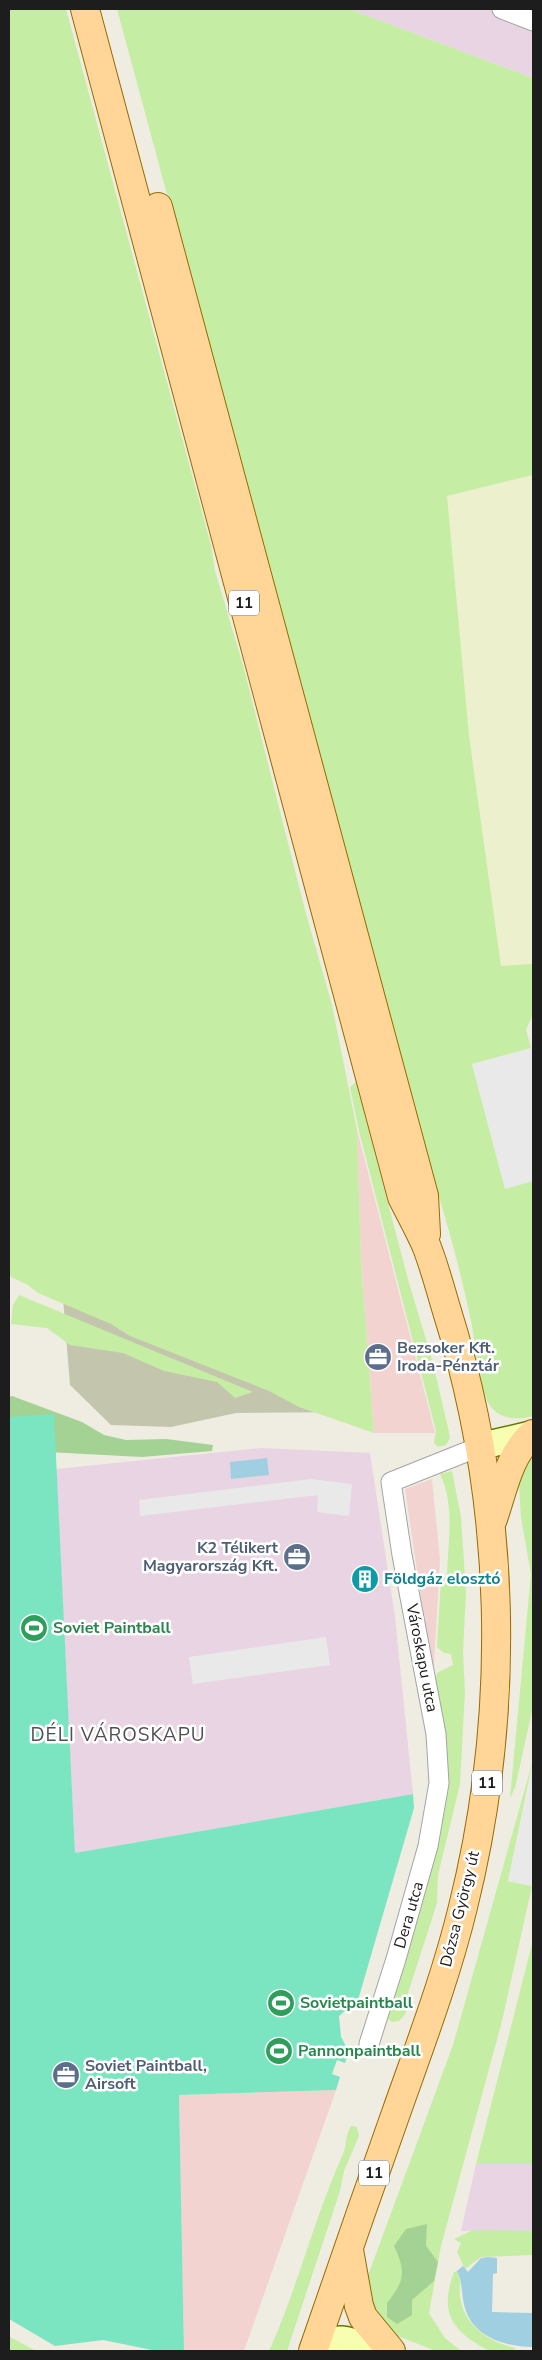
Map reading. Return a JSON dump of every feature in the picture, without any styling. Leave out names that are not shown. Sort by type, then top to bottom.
[{"type":"main road","name":"11","points":[[86,9],[402,1197],[426,1245],[453,1329],[475,1411],[481,1446]]},
{"type":"main road","name":"11","points":[[105,9],[421,1186],[426,1245]]},
{"type":"main road","points":[[481,1446],[533,1434]]},
{"type":"main road","points":[[490,1528],[516,1454],[522,1444],[533,1434]]},
{"type":"main road","name":"Dózsa György út","points":[[324,2342],[349,2246],[444,1975],[464,1904],[480,1822],[495,1712],[497,1598],[481,1446]]},
{"type":"main road","points":[[349,2246],[359,2306],[363,2317],[392,2351]]},
{"type":"main road","points":[[324,2342],[344,2340],[378,2351]]},
{"type":"street","points":[[502,9],[533,20]]},
{"type":"street","name":"Városkapu utca","points":[[439,1783],[436,1734],[405,1570],[391,1482],[481,1446]]},
{"type":"street","name":"Dera utca","points":[[369,2044],[428,1846],[439,1783]]},
{"type":"shaded area","points":[[349,9],[533,9],[533,78]]},
{"type":"shaded area","points":[[533,475],[533,964],[501,966],[469,736],[447,496]]},
{"type":"shaded area","points":[[533,1048],[533,1181],[505,1189],[472,1064]]},
{"type":"shaded area","points":[[357,1130],[435,1433],[374,1433],[361,1263]]},
{"type":"shaded area","points":[[60,1261],[351,1412],[236,1413],[171,1427],[111,1425],[70,1385]]},
{"type":"shaded area","points":[[262,1448],[370,1453],[395,1617],[413,1794],[75,1853],[56,1469]]},
{"type":"shaded area","points":[[311,1479],[352,1484],[349,1516],[317,1512],[318,1495],[140,1516],[139,1500]]},
{"type":"shaded area","points":[[432,1479],[440,1560],[433,1680],[405,1489]]},
{"type":"shaded area","points":[[326,1637],[330,1665],[193,1684],[189,1657]]},
{"type":"shaded area","points":[[533,1767],[533,1881],[532,1886],[508,1881]]},
{"type":"shaded area","points":[[336,2090],[244,2351],[184,2351],[179,2095]]},
{"type":"shaded area","points":[[476,2164],[533,2164],[533,2231],[461,2231]]},
{"type":"green space","points":[[9,9],[66,9],[211,545],[215,571],[243,665],[305,910],[332,1005],[357,1130],[361,1263],[374,1433],[299,1407],[269,1391],[130,1336],[111,1324],[38,1293],[28,1285],[9,1276]]},
{"type":"green space","points":[[117,9],[349,9],[533,78],[533,475],[447,496],[469,736],[501,966],[533,964],[533,1014],[526,1030],[531,1048],[472,1064],[505,1188],[533,1181],[533,1416],[522,1418],[505,1417],[491,1407],[483,1389],[471,1321],[452,1243],[429,1165]]},
{"type":"green space","points":[[356,1082],[409,1283],[433,1363],[448,1428],[450,1438],[446,1445],[438,1447],[434,1443],[436,1431],[359,1131],[350,1087]]},
{"type":"green space","points":[[19,1295],[253,1392],[235,1398],[217,1382],[164,1371],[123,1353],[70,1345],[47,1328],[11,1324],[13,1305]]},
{"type":"green space","points":[[12,1396],[82,1422],[104,1435],[126,1440],[166,1439],[213,1445],[212,1451],[142,1457],[9,1450],[9,1397]]},
{"type":"green space","points":[[54,1414],[75,1853],[413,1794],[414,1808],[358,2000],[339,2016],[341,2037],[349,2052],[345,2063],[337,2060],[332,2074],[340,2077],[336,2090],[179,2095],[184,2351],[157,2351],[103,2340],[55,2346],[9,2319],[9,1417]]},
{"type":"green space","points":[[533,1448],[533,1707],[515,1788],[510,1798],[531,1574],[521,1518],[518,1469]]},
{"type":"green space","points":[[452,1471],[461,1517],[466,1593],[463,1652],[465,1691],[460,1784],[438,1875],[437,1903],[408,1993],[406,2013],[399,2021],[392,2022],[387,2018],[444,1744],[441,1707],[435,1681],[437,1673],[453,1665],[451,1654],[444,1653],[437,1647],[441,1580],[447,1575],[449,1523],[448,1498],[440,1474]]},
{"type":"green space","points":[[533,1760],[508,1881],[532,1886],[502,2021],[441,2246],[429,2313],[445,2338],[461,2351],[436,2351],[390,2333],[374,2320],[366,2281],[453,2045]]},
{"type":"green space","points":[[533,1940],[533,2164],[476,2164]]},
{"type":"green space","points":[[351,2126],[357,2127],[359,2136],[344,2171],[340,2191],[287,2351],[269,2351],[289,2302],[323,2203],[344,2151]]},
{"type":"green space","points":[[427,2224],[426,2246],[438,2262],[434,2281],[412,2300],[412,2315],[397,2324],[387,2317],[387,2303],[402,2276],[402,2269],[394,2246],[406,2229]]},
{"type":"green space","points":[[473,2230],[533,2231],[533,2255],[481,2257],[465,2269],[457,2252],[461,2243],[454,2239]]},
{"type":"green space","points":[[457,2271],[463,2308],[472,2324],[487,2337],[515,2348],[515,2351],[497,2352],[489,2350],[474,2342],[457,2328],[449,2312],[448,2293],[454,2272]]},
{"type":"green space","points":[[9,2336],[12,2338],[36,2351],[9,2351]]},
{"type":"water","points":[[267,1458],[269,1475],[231,1479],[230,1462]]},
{"type":"water","points":[[481,2258],[497,2258],[497,2273],[493,2274],[492,2312],[533,2313],[533,2347],[512,2345],[492,2338],[483,2333],[469,2318],[457,2271],[463,2266],[468,2272]]},
{"type":"place","name":"Bezsoker Kft. Iroda-Pénztár","points":[[378,1357]]},
{"type":"place","name":"K2 Télikert Magyarország Kft.","points":[[297,1557]]},
{"type":"place","name":"Földgáz elosztó","points":[[365,1579]]},
{"type":"place","name":"Soviet Paintball","points":[[34,1628]]},
{"type":"place","name":"Sovietpaintball","points":[[281,2003]]},
{"type":"place","name":"Pannonpaintball","points":[[279,2051]]},
{"type":"place","name":"Soviet Paintball, Airsoft","points":[[66,2075]]},
{"type":"district","name":"DÉLI VÁROSKAPU","points":[[118,1735]]}]
